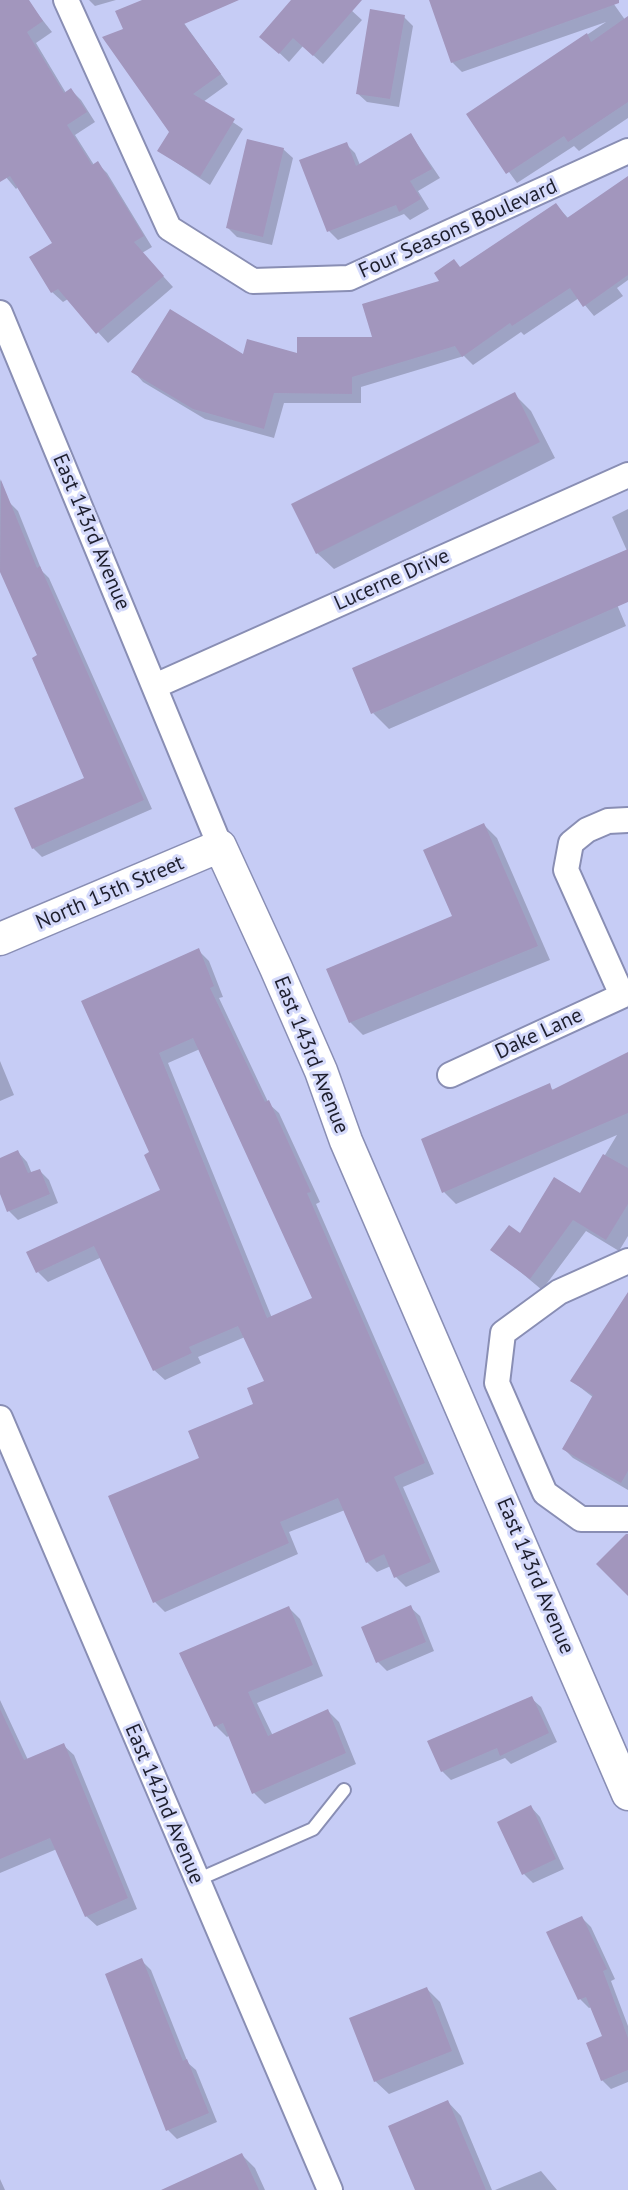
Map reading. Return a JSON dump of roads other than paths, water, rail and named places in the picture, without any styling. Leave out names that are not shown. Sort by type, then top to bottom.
[{"type":"street","name":"Four Seasons Boulevard","points":[[66,0],[169,228],[253,281],[349,278],[628,151]]},
{"type":"street","name":"East 143rd Avenue","points":[[0,313],[220,846],[321,1071],[346,1141],[628,1794]]},
{"type":"street","name":"Lucerne Drive","points":[[155,686],[628,475]]},
{"type":"street","points":[[625,994],[566,870],[571,843],[587,830],[608,821],[628,820]]},
{"type":"street","name":"North 15th Street","points":[[0,939],[220,846]]},
{"type":"street","name":"Dake Lane","points":[[450,1075],[625,994]]},
{"type":"street","points":[[628,1261],[558,1292],[503,1333],[496,1384],[545,1493],[581,1520],[628,1519]]},
{"type":"street","name":"East 142nd Avenue","points":[[0,1418],[330,2190]]},
{"type":"lane","points":[[197,1880],[313,1829],[344,1790]]}]
